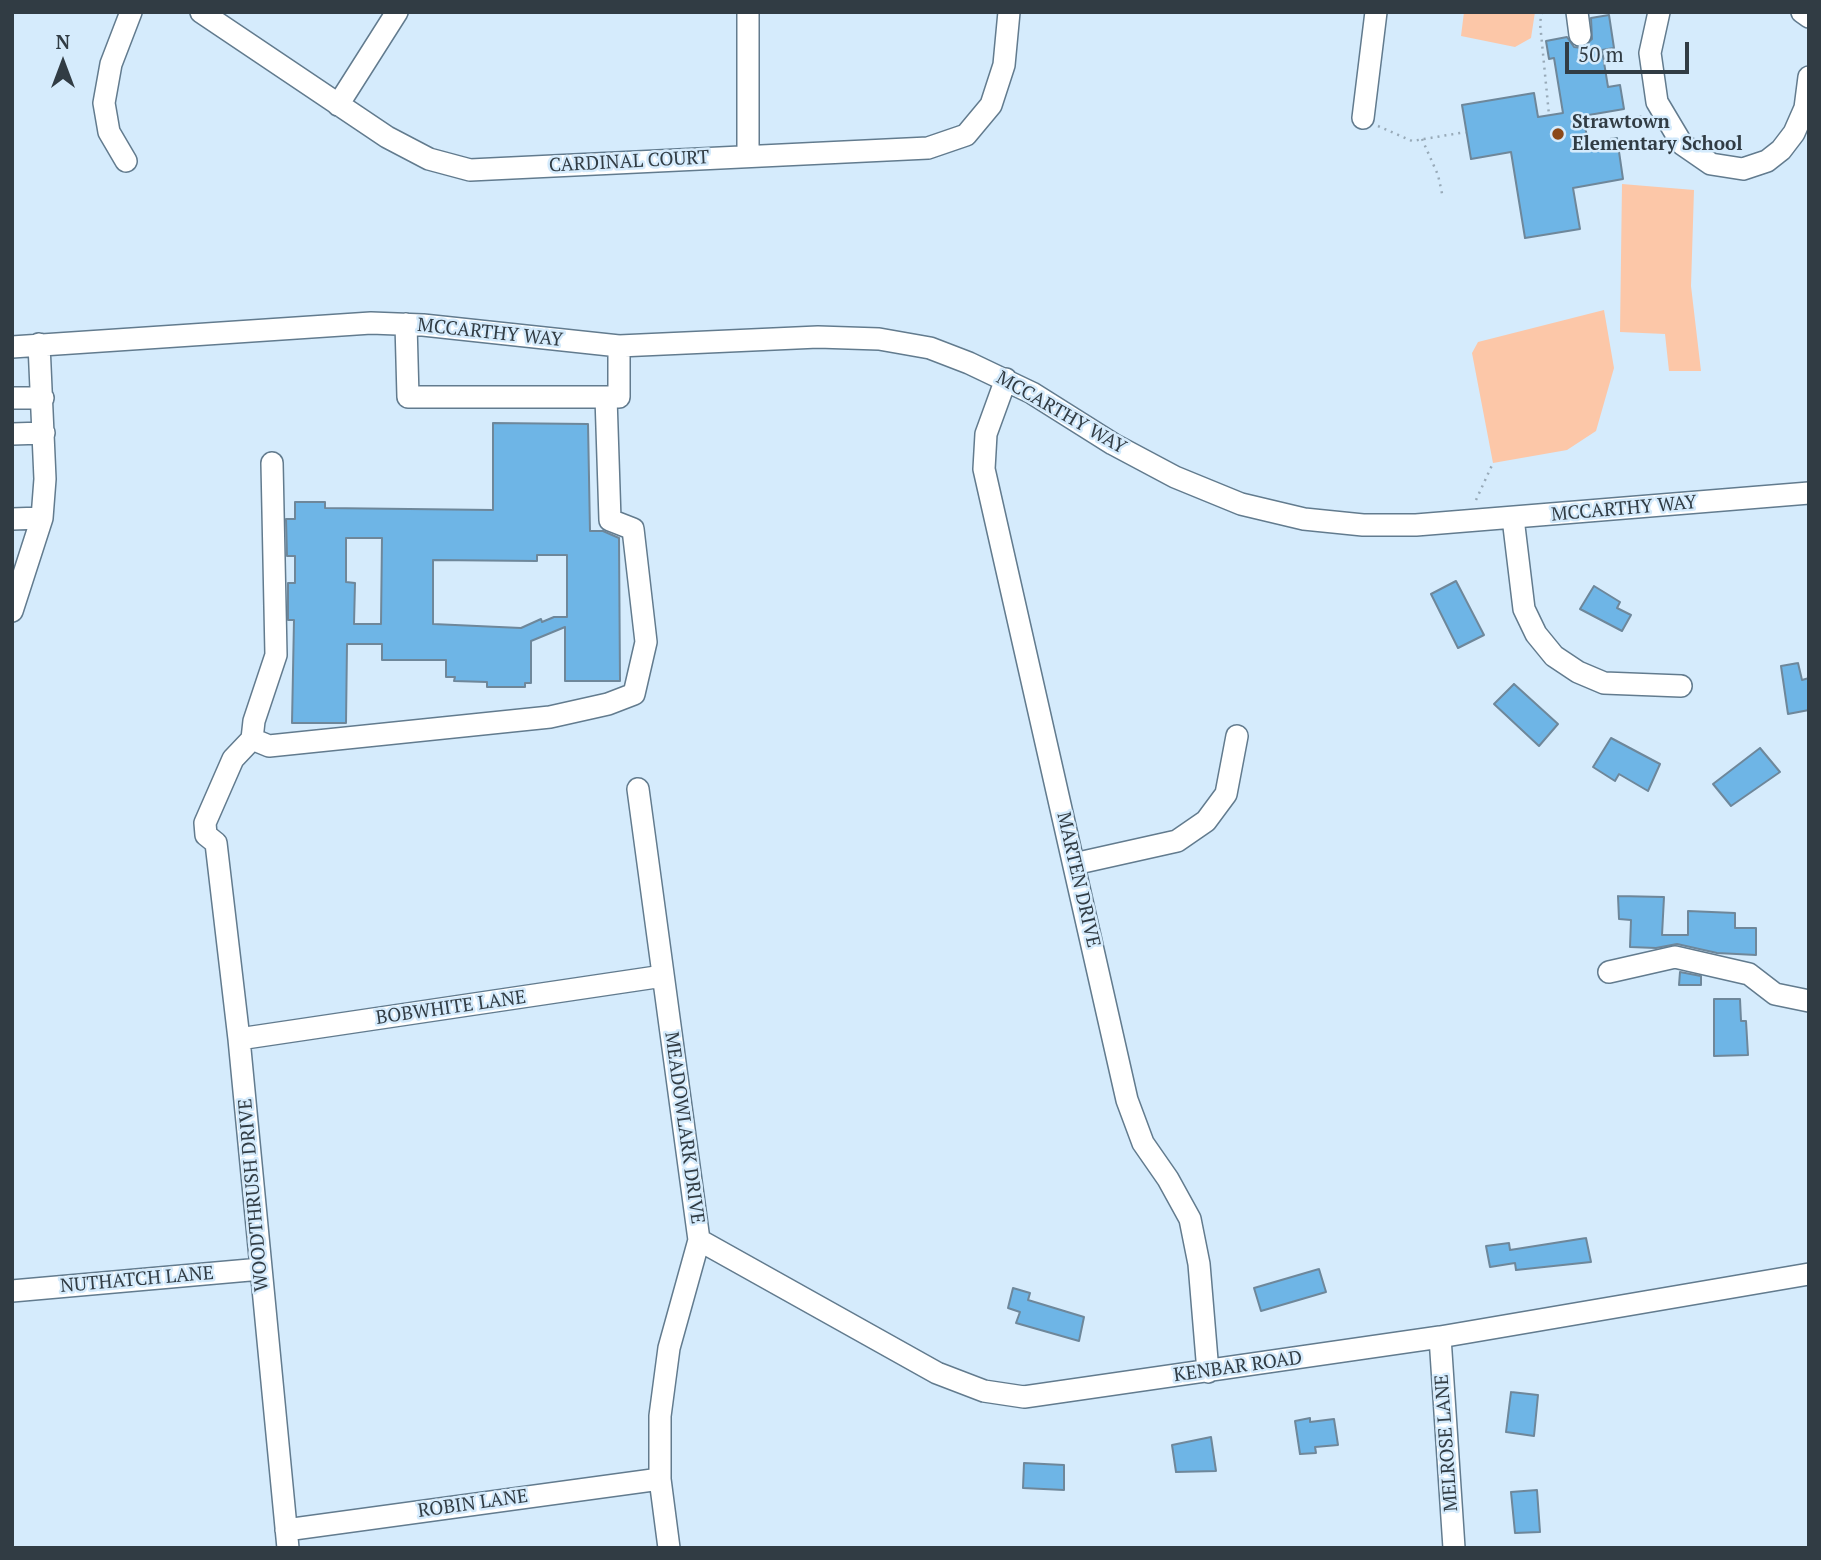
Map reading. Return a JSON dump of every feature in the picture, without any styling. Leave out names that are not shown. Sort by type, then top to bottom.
[{"type":"street","points":[[126,161],[110,132],[104,103],[111,64],[131,12]]},
{"type":"street","name":"CARDINAL COURT","points":[[201,12],[387,137],[429,159],[470,170],[928,148],[966,135],[991,105],[1004,65],[1009,12]]},
{"type":"street","points":[[338,105],[382,41],[397,12]]},
{"type":"street","points":[[748,12],[748,155]]},
{"type":"street","points":[[1363,118],[1376,12]]},
{"type":"street","points":[[1577,12],[1580,35]]},
{"type":"street","points":[[1659,12],[1650,53],[1651,77],[1661,111],[1682,144],[1711,164],[1743,169],[1767,161],[1781,150],[1794,133],[1805,108],[1809,77]]},
{"type":"street","points":[[1802,12],[1809,17]]},
{"type":"street","points":[[405,324],[408,397],[619,397],[619,346]]},
{"type":"street","name":"MCCARTHY WAY","points":[[12,347],[263,328],[405,324],[619,346],[818,337],[879,339],[930,348],[1006,379],[1134,456],[1198,488],[1241,504],[1283,515],[1344,524],[1400,526],[1809,493]]},
{"type":"street","points":[[12,611],[42,518],[44,433],[39,344]]},
{"type":"street","name":"MARTEN DRIVE","points":[[1006,379],[986,434],[984,469],[1126,1100],[1143,1143],[1168,1179],[1190,1219],[1199,1264],[1208,1371]]},
{"type":"street","points":[[272,463],[276,655],[254,721],[252,739],[269,746],[550,717],[608,704],[634,694],[646,642],[633,529],[610,520],[606,397]]},
{"type":"street","points":[[12,398],[43,398]]},
{"type":"street","points":[[12,434],[44,433]]},
{"type":"street","points":[[12,519],[42,518]]},
{"type":"street","points":[[1513,518],[1524,609],[1536,634],[1554,656],[1578,672],[1604,683],[1681,685]]},
{"type":"street","points":[[1074,864],[1177,841],[1206,821],[1226,794],[1237,736]]},
{"type":"street","name":"WOODTHRUSH DRIVE","points":[[252,739],[233,759],[205,823],[206,835],[216,843],[239,1039],[287,1539]]},
{"type":"street","name":"MEADOWLARK DRIVE","points":[[638,789],[699,1240],[668,1348],[660,1416],[660,1479],[669,1548]]},
{"type":"street","points":[[1609,972],[1675,957],[1749,974],[1775,994],[1809,1002]]},
{"type":"street","name":"BOBWHITE LANE","points":[[239,1039],[663,976]]},
{"type":"street","name":"KENBAR ROAD","points":[[699,1240],[937,1373],[984,1391],[1024,1396],[1440,1337],[1809,1274]]},
{"type":"street","name":"NUTHATCH LANE","points":[[12,1290],[261,1269]]},
{"type":"street","name":"MELROSE LANE","points":[[1440,1337],[1454,1548]]},
{"type":"street","name":"ROBIN LANE","points":[[287,1539],[660,1479]]},
{"type":"path","points":[[1542,12],[1542,59],[1549,115]]},
{"type":"path","points":[[1585,129],[1661,111]]},
{"type":"path","points":[[1363,118],[1412,141],[1466,132]]},
{"type":"path","points":[[1422,139],[1438,175],[1443,198]]},
{"type":"path","points":[[1478,521],[1475,498],[1493,463]]},
{"type":"shaded area","points":[[1464,12],[1535,12],[1531,38],[1515,47],[1461,36]]},
{"type":"shaded area","points":[[1622,184],[1694,190],[1691,286],[1701,371],[1669,371],[1665,334],[1620,332]]},
{"type":"shaded area","points":[[1604,310],[1614,368],[1596,431],[1567,450],[1493,463],[1472,353],[1478,342]]},
{"type":"building","points":[[1609,15],[1614,48],[1602,50],[1608,87],[1620,85],[1624,109],[1583,116],[1588,142],[1617,138],[1623,179],[1573,188],[1580,229],[1525,238],[1511,152],[1471,159],[1462,105],[1534,93],[1538,117],[1563,113],[1554,58],[1549,59],[1546,41],[1567,37],[1574,47],[1582,48],[1592,39],[1591,18]]},
{"type":"building","points":[[493,423],[588,424],[590,531],[603,531],[619,538],[620,681],[565,681],[565,627],[531,641],[531,683],[525,683],[525,687],[487,687],[487,682],[454,681],[455,677],[446,677],[446,660],[382,660],[382,644],[347,644],[346,723],[292,723],[294,620],[288,620],[288,583],[295,583],[295,556],[287,556],[286,519],[295,519],[295,502],[325,502],[325,508],[493,510]],"holes":[[[346,538],[382,538],[381,624],[354,624],[355,583],[346,582]],[[537,555],[567,555],[567,617],[554,617],[542,622],[541,619],[521,628],[433,624],[433,560],[537,561]]]},
{"type":"building","points":[[1456,581],[1484,635],[1458,648],[1431,594]]},
{"type":"building","points":[[1594,586],[1620,602],[1617,608],[1631,615],[1622,631],[1580,609]]},
{"type":"building","points":[[1798,663],[1802,680],[1809,678],[1809,710],[1788,714],[1781,666]]},
{"type":"building","points":[[1514,684],[1558,724],[1539,746],[1494,704]]},
{"type":"building","points":[[1611,738],[1660,764],[1648,791],[1619,774],[1615,781],[1593,767]]},
{"type":"building","points":[[1760,748],[1780,772],[1731,806],[1713,784]]},
{"type":"building","points":[[1618,896],[1664,897],[1662,935],[1688,935],[1688,911],[1735,913],[1735,928],[1756,928],[1756,955],[1717,953],[1677,944],[1656,948],[1630,947],[1631,920],[1619,919]]},
{"type":"building","points":[[1680,972],[1701,976],[1701,985],[1679,985]]},
{"type":"building","points":[[1714,999],[1740,999],[1741,1021],[1746,1021],[1748,1055],[1714,1056]]},
{"type":"building","points":[[1586,1238],[1591,1262],[1516,1270],[1515,1263],[1490,1267],[1486,1246],[1509,1243],[1510,1250]]},
{"type":"building","points":[[1319,1269],[1326,1292],[1261,1311],[1254,1288]]},
{"type":"building","points":[[1013,1288],[1030,1293],[1028,1300],[1084,1317],[1079,1341],[1016,1323],[1020,1312],[1008,1308]]},
{"type":"building","points":[[1511,1392],[1538,1395],[1534,1436],[1506,1432]]},
{"type":"building","points":[[1310,1418],[1310,1422],[1334,1419],[1338,1445],[1315,1447],[1316,1453],[1300,1454],[1295,1421]]},
{"type":"building","points":[[1211,1437],[1216,1471],[1176,1472],[1172,1445]]},
{"type":"building","points":[[1024,1463],[1064,1465],[1064,1490],[1023,1488]]},
{"type":"building","points":[[1537,1490],[1540,1532],[1515,1533],[1511,1492]]},
{"type":"place","name":"Strawtown Elementary School","points":[[1558,134]]}]
